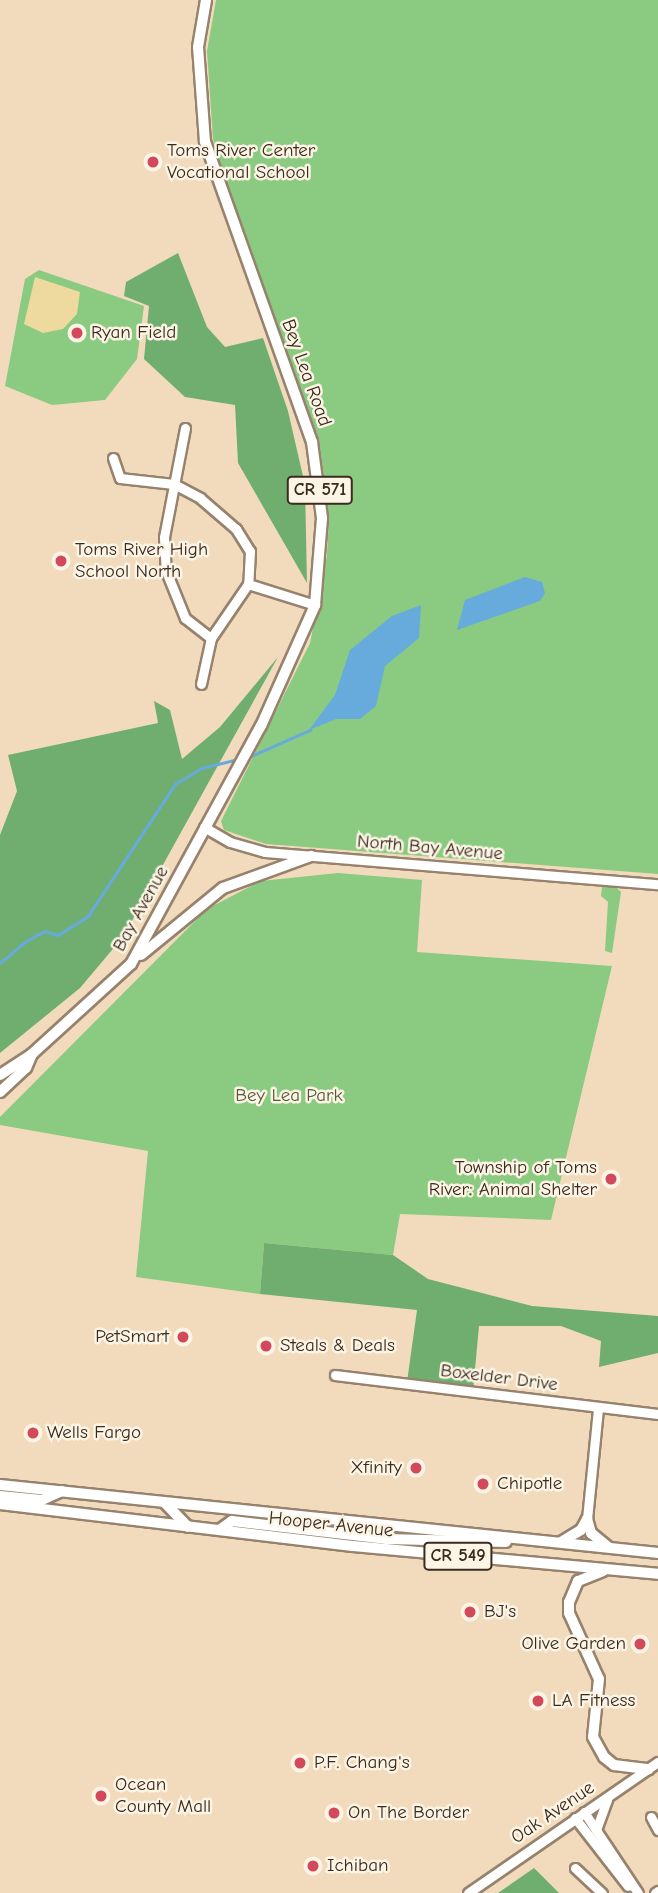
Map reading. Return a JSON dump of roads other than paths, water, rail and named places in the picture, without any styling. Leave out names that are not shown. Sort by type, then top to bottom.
[{"type":"main road","name":"Bey Lea Road","points":[[204,827],[292,664],[315,605],[322,518],[312,442],[205,142],[198,47],[206,0]]},
{"type":"main road","name":"Bay Avenue","points":[[0,1075],[32,1054],[131,964],[204,827]]},
{"type":"main road","points":[[131,964],[223,888],[311,856]]},
{"type":"main road","name":"Bay Avenue","points":[[0,1092],[26,1068],[32,1054]]},
{"type":"main road","name":"Hooper Avenue","points":[[0,1485],[658,1553]]},
{"type":"main road","points":[[0,1496],[50,1499],[62,1492]]},
{"type":"main road","points":[[165,1503],[188,1527]]},
{"type":"main road","name":"Hooper Avenue","points":[[0,1504],[188,1527],[658,1574]]},
{"type":"main road","points":[[558,1543],[581,1530],[587,1519]]},
{"type":"main road","points":[[587,1519],[591,1533],[610,1548]]},
{"type":"main road","points":[[219,1530],[232,1521],[319,1533],[479,1545],[530,1540]]},
{"type":"main road","points":[[613,1569],[591,1573],[578,1581],[569,1602],[569,1614],[599,1679],[593,1728],[597,1747],[614,1765],[653,1765]]},
{"type":"street","points":[[185,428],[164,537],[166,570],[185,618],[211,638]]},
{"type":"street","points":[[113,458],[120,478],[174,484],[219,514],[243,538],[253,562],[248,584],[211,638],[201,684]]},
{"type":"street","points":[[248,584],[315,605]]},
{"type":"street","name":"North Bay Avenue","points":[[204,827],[248,849],[658,884]]},
{"type":"street","name":"Boxelder Drive","points":[[335,1375],[658,1414]]},
{"type":"street","points":[[587,1519],[598,1408]]},
{"type":"street","name":"Oak Avenue","points":[[468,1893],[653,1765]]},
{"type":"street","points":[[596,1829],[608,1797]]},
{"type":"street","points":[[584,1812],[637,1893]]},
{"type":"street","points":[[651,1817],[658,1830]]},
{"type":"street","points":[[575,1818],[608,1866],[637,1893]]},
{"type":"street","points":[[575,1868],[602,1893]]},
{"type":"water","points":[[525,577],[542,582],[545,593],[540,601],[457,630],[465,600]]},
{"type":"water","points":[[421,605],[419,638],[385,666],[376,706],[360,719],[336,719],[309,730],[335,695],[350,650],[392,616]]},
{"type":"waterway","points":[[249,757],[310,730]]},
{"type":"waterway","points":[[0,963],[26,941],[45,931],[58,935],[88,916],[175,784],[202,768],[239,759]]},
{"type":"place","name":"Toms River Center Vocational School","points":[[153,162]]},
{"type":"place","name":"Ryan Field","points":[[77,333]]},
{"type":"place","name":"Toms River High School North","points":[[61,561]]},
{"type":"place","name":"Township of Toms River: Animal Shelter","points":[[611,1179]]},
{"type":"place","name":"PetSmart","points":[[183,1337]]},
{"type":"place","name":"Steals & Deals","points":[[266,1346]]},
{"type":"place","name":"Wells Fargo","points":[[33,1433]]},
{"type":"place","name":"Xfinity","points":[[416,1468]]},
{"type":"place","name":"Chipotle","points":[[483,1484]]},
{"type":"place","name":"BJ's","points":[[470,1612]]},
{"type":"place","name":"Olive Garden","points":[[640,1644]]},
{"type":"place","name":"LA Fitness","points":[[538,1701]]},
{"type":"place","name":"P.F. Chang's","points":[[300,1763]]},
{"type":"place","name":"Ocean County Mall","points":[[101,1796]]},
{"type":"place","name":"On The Border","points":[[334,1813]]},
{"type":"place","name":"Ichiban","points":[[313,1866]]},
{"type":"park label","name":"Bey Lea Park","points":[[289,1096]]}]
